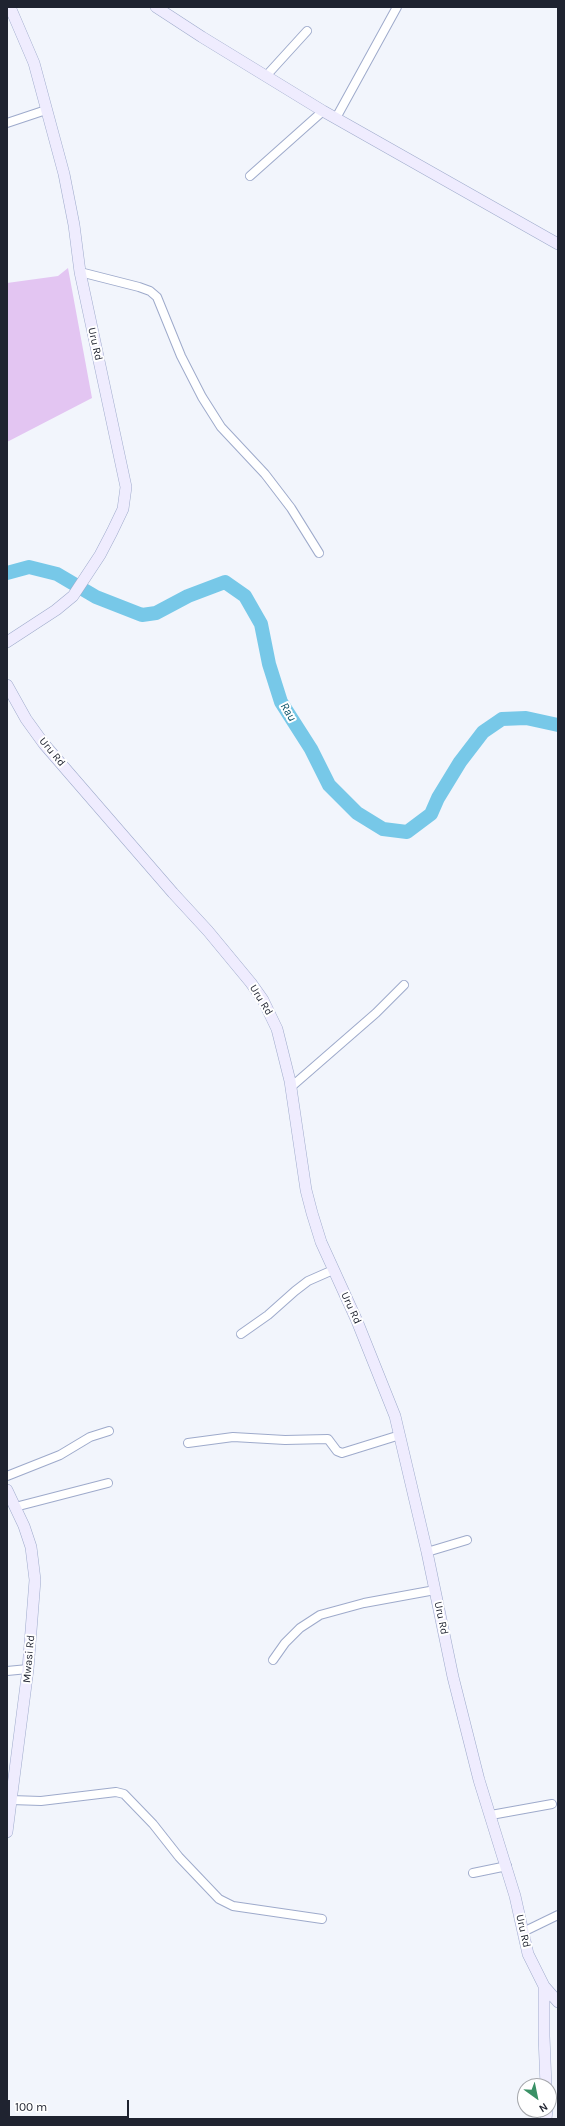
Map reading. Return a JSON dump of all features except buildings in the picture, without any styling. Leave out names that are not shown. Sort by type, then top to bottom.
[{"type":"street","name":"Uru Rd","points":[[7,642],[56,610],[78,587],[100,555],[112,532],[123,509],[126,487],[80,272],[74,226],[64,174],[34,63],[10,7]]},
{"type":"street","points":[[156,7],[323,111],[558,244]]},
{"type":"street","points":[[336,118],[397,7]]},
{"type":"street","points":[[266,76],[307,31]]},
{"type":"street","points":[[7,123],[46,110]]},
{"type":"street","points":[[250,176],[323,111]]},
{"type":"street","points":[[80,272],[139,287],[150,291],[157,297],[181,356],[221,427],[252,458],[291,508],[319,553]]},
{"type":"street","name":"Uru Rd","points":[[7,685],[26,719],[44,744],[173,893],[208,931],[263,1000],[277,1029],[291,1087],[306,1190],[321,1242],[386,1388],[400,1435],[479,1780],[507,1866],[528,1954],[544,1986],[558,2002]]},
{"type":"street","points":[[291,1087],[376,1013],[404,984]]},
{"type":"street","points":[[241,1334],[268,1315],[294,1291],[308,1281],[333,1270]]},
{"type":"street","points":[[7,1476],[60,1455],[90,1436],[109,1431]]},
{"type":"street","points":[[188,1443],[233,1436],[291,1440],[328,1439],[336,1451],[342,1453],[400,1435]]},
{"type":"street","points":[[15,1507],[108,1483]]},
{"type":"street","name":"Mwasi Rd","points":[[7,1490],[31,1547],[34,1566],[28,1669],[9,1802],[7,1832]]},
{"type":"street","points":[[427,1552],[467,1540]]},
{"type":"street","points":[[273,1660],[285,1643],[300,1628],[320,1615],[364,1603],[435,1590]]},
{"type":"street","points":[[7,1671],[28,1669]]},
{"type":"street","points":[[9,1802],[41,1801],[116,1792],[124,1794],[131,1799],[189,1869],[219,1899],[233,1906],[322,1919]]},
{"type":"street","points":[[491,1815],[552,1804]]},
{"type":"street","points":[[473,1873],[507,1866]]},
{"type":"street","points":[[523,1932],[558,1915]]},
{"type":"street","points":[[544,1986],[546,2078]]},
{"type":"shaded area","points":[[68,268],[92,398],[7,442],[7,283],[58,276]]},
{"type":"waterway","name":"Rau","points":[[7,573],[29,567],[57,574],[96,597],[142,615],[156,613],[188,596],[225,582],[245,596],[261,624],[269,664],[281,702],[311,749],[329,785],[357,813],[383,829],[407,832],[431,814],[438,798],[460,762],[483,732],[502,719],[526,718],[558,725]]}]
